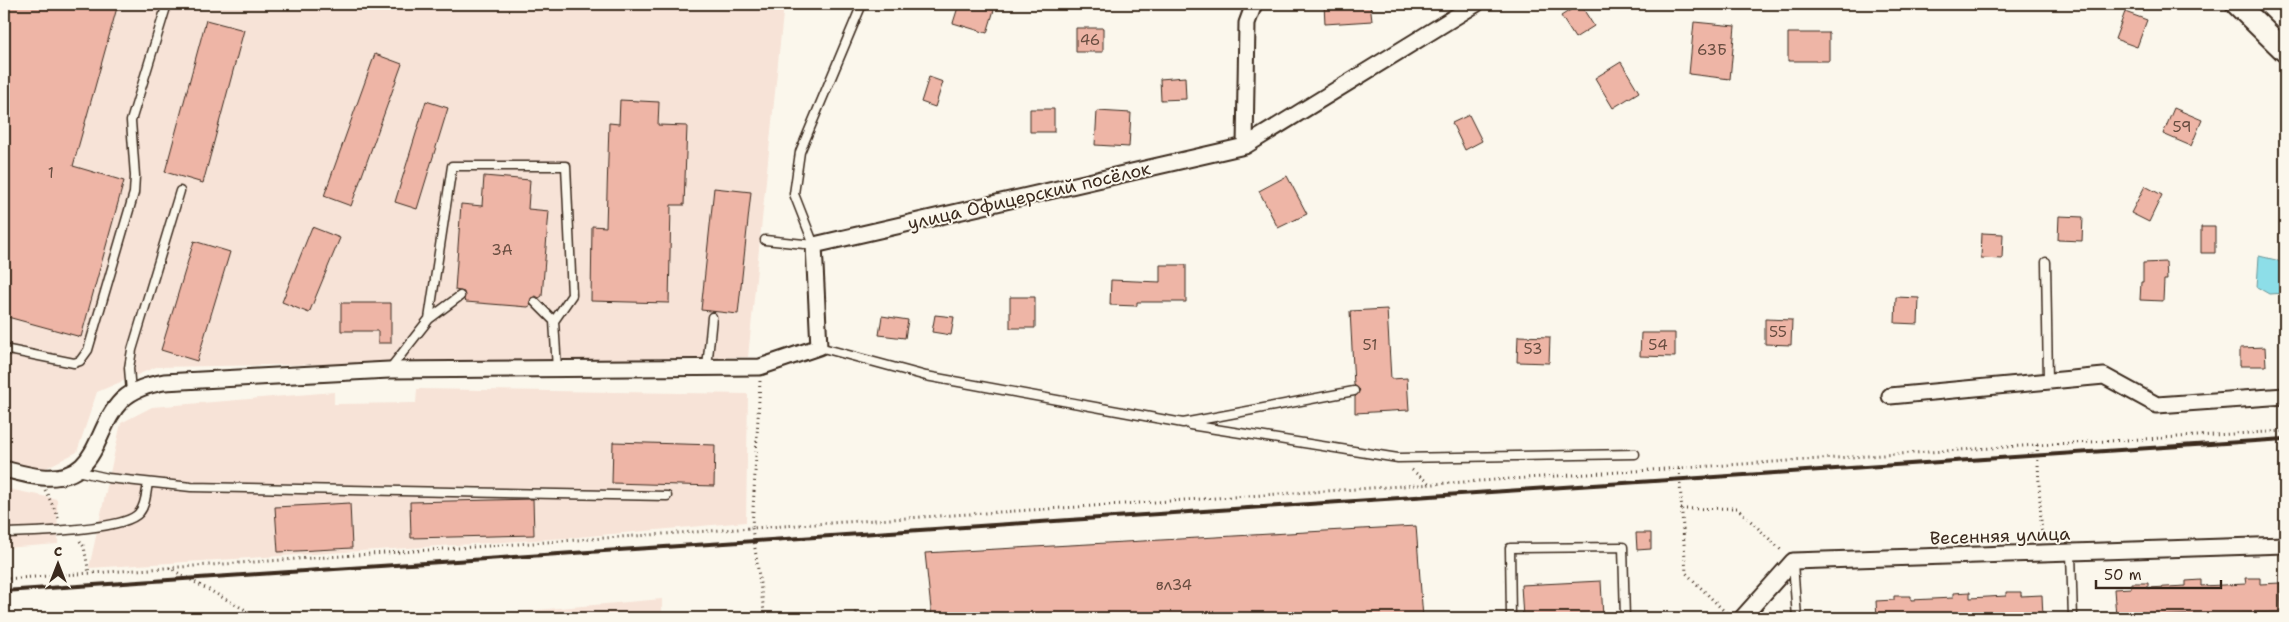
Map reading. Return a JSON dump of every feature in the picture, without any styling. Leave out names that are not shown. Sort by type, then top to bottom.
[{"type":"street","points":[[1245,146],[1247,23],[1254,4]]},
{"type":"street","name":"улица Офицерский посёлок","points":[[814,245],[1245,146],[1476,4]]},
{"type":"street","points":[[2237,4],[2285,51]]},
{"type":"street","points":[[4,469],[43,478],[77,471],[87,461],[97,446],[113,412],[131,392],[146,385],[164,382],[389,370],[760,367],[819,347],[814,245]]},
{"type":"street","points":[[1890,396],[2104,376],[2157,406],[2285,396]]},
{"type":"street","name":"Весенняя улица","points":[[1793,561],[2285,545]]},
{"type":"street","points":[[1742,618],[1793,561]]},
{"type":"lane","points":[[4,349],[74,363],[80,361],[88,350],[134,193],[135,176],[131,121],[167,4]]},
{"type":"lane","points":[[764,240],[814,245],[794,194],[800,152],[862,4]]},
{"type":"lane","points":[[429,319],[452,166],[566,166],[572,295],[554,321],[557,370]]},
{"type":"lane","points":[[131,392],[129,368],[132,350],[180,191]]},
{"type":"lane","points":[[2046,262],[2048,380]]},
{"type":"lane","points":[[389,370],[429,319],[460,296]]},
{"type":"lane","points":[[535,302],[554,321]]},
{"type":"lane","points":[[707,368],[712,316]]},
{"type":"lane","points":[[819,347],[926,376],[1183,424],[1398,458],[1635,454]]},
{"type":"lane","points":[[1183,424],[1354,390]]},
{"type":"lane","points":[[77,471],[108,478],[201,487],[667,496]]},
{"type":"lane","points":[[4,534],[98,526],[132,519],[140,512],[148,483]]},
{"type":"lane","points":[[1511,618],[1510,548],[1623,546],[1625,618]]},
{"type":"lane","points":[[2070,553],[2073,618]]},
{"type":"lane","points":[[1793,561],[1797,618]]},
{"type":"path","points":[[760,367],[752,528],[765,618]]},
{"type":"path","points":[[4,579],[2037,444],[2285,430]]},
{"type":"path","points":[[2037,444],[2043,553]]},
{"type":"path","points":[[1398,458],[1431,485]]},
{"type":"path","points":[[1679,469],[1686,573],[1731,618]]},
{"type":"path","points":[[1681,509],[1737,508],[1793,561]]},
{"type":"path","points":[[168,568],[260,618]]},
{"type":"path","points":[[855,618],[857,610]]},
{"type":"shaded area","points":[[4,4],[784,4],[748,357],[156,367],[97,392],[77,452],[32,475],[4,467]]},
{"type":"shaded area","points":[[417,389],[748,394],[746,522],[567,538],[89,568],[121,423],[152,407],[334,392],[334,404],[416,403]]},
{"type":"shaded area","points":[[4,488],[57,499],[58,544],[4,548]]},
{"type":"shaded area","points":[[662,599],[662,618],[474,618],[503,613]]},
{"type":"water","points":[[2259,256],[2276,260],[2285,265],[2285,293],[2269,294],[2257,287]]},
{"type":"building","points":[[4,4],[118,4],[73,166],[124,181],[81,337],[4,316]]},
{"type":"building","points":[[959,4],[975,4],[994,10],[987,33],[953,23]]},
{"type":"building","points":[[1324,4],[1370,4],[1372,21],[1325,24]]},
{"type":"building","points":[[1580,4],[1594,26],[1575,38],[1561,16]]},
{"type":"building","points":[[2125,12],[2147,20],[2137,47],[2115,39]]},
{"type":"building","points":[[206,20],[244,30],[203,183],[165,172]]},
{"type":"building","points":[[1694,22],[1735,26],[1730,79],[1689,74]]},
{"type":"building","points":[[1076,28],[1103,28],[1103,52],[1076,52]]},
{"type":"building","points":[[1788,33],[1829,33],[1829,61],[1788,61]]},
{"type":"building","points":[[375,54],[402,64],[351,206],[324,196]]},
{"type":"building","points":[[1621,62],[1639,92],[1613,108],[1595,78]]},
{"type":"building","points":[[929,77],[943,82],[935,107],[921,102]]},
{"type":"building","points":[[1185,77],[1186,99],[1161,100],[1160,79]]},
{"type":"building","points":[[620,100],[659,102],[658,125],[687,126],[684,205],[671,205],[669,303],[591,301],[592,226],[606,227],[609,123],[619,124]]},
{"type":"building","points":[[426,101],[448,108],[417,209],[395,202]]},
{"type":"building","points":[[2174,108],[2202,120],[2191,146],[2163,134]]},
{"type":"building","points":[[1030,109],[1054,109],[1054,132],[1030,132]]},
{"type":"building","points":[[1097,111],[1131,113],[1129,147],[1095,145]]},
{"type":"building","points":[[1469,115],[1482,141],[1465,150],[1452,123]]},
{"type":"building","points":[[484,176],[530,180],[528,209],[549,211],[542,296],[531,298],[531,305],[528,307],[466,302],[464,300],[464,292],[455,290],[461,204],[482,206]]},
{"type":"building","points":[[1287,176],[1307,214],[1278,228],[1259,191]]},
{"type":"building","points":[[2145,186],[2162,195],[2149,222],[2131,213]]},
{"type":"building","points":[[714,188],[751,192],[738,314],[701,310]]},
{"type":"building","points":[[2059,216],[2083,217],[2082,241],[2058,240]]},
{"type":"building","points":[[312,227],[340,238],[309,313],[282,302]]},
{"type":"building","points":[[2201,227],[2215,227],[2215,253],[2201,253]]},
{"type":"building","points":[[1982,233],[2003,234],[2002,259],[1981,258]]},
{"type":"building","points":[[194,241],[230,252],[197,361],[161,350]]},
{"type":"building","points":[[2166,262],[2167,280],[2164,280],[2163,301],[2140,300],[2141,282],[2143,282],[2143,263]]},
{"type":"building","points":[[1160,265],[1186,265],[1186,302],[1137,302],[1137,306],[1110,305],[1111,280],[1160,282]]},
{"type":"building","points":[[1010,297],[1035,297],[1035,328],[1010,328]]},
{"type":"building","points":[[1896,297],[1919,298],[1918,324],[1895,323]]},
{"type":"building","points":[[341,303],[391,303],[391,343],[378,343],[378,331],[341,331]]},
{"type":"building","points":[[1387,309],[1391,379],[1407,378],[1409,410],[1355,413],[1355,397],[1360,390],[1354,385],[1350,311]]},
{"type":"building","points":[[935,315],[954,317],[951,335],[932,332]]},
{"type":"building","points":[[882,316],[908,320],[905,338],[879,335]]},
{"type":"building","points":[[1765,319],[1792,320],[1791,345],[1765,344]]},
{"type":"building","points":[[1641,333],[1675,333],[1675,357],[1640,356]]},
{"type":"building","points":[[1518,336],[1550,337],[1549,363],[1517,362]]},
{"type":"building","points":[[2265,347],[2266,366],[2240,366],[2240,348]]},
{"type":"building","points":[[613,442],[715,445],[714,486],[612,483]]},
{"type":"building","points":[[533,499],[534,535],[411,538],[410,502]]},
{"type":"building","points":[[350,503],[352,548],[278,552],[275,507]]},
{"type":"building","points":[[1416,526],[1423,618],[932,618],[925,553]]},
{"type":"building","points":[[1636,533],[1651,533],[1651,549],[1637,550]]},
{"type":"building","points":[[2245,578],[2260,578],[2260,584],[2280,583],[2281,612],[2116,617],[2114,589],[2131,588],[2131,583],[2148,583],[2148,588],[2186,586],[2186,581],[2201,580],[2201,586],[2246,584]]},
{"type":"building","points":[[1601,581],[1603,618],[1523,618],[1521,585]]},
{"type":"building","points":[[1970,592],[1970,598],[2006,596],[2006,592],[2021,592],[2021,596],[2042,595],[2043,618],[1877,618],[1876,601],[1894,600],[1894,596],[1911,596],[1911,600],[1953,598],[1953,593]]},
{"type":"railway","points":[[4,591],[2285,439]]}]
